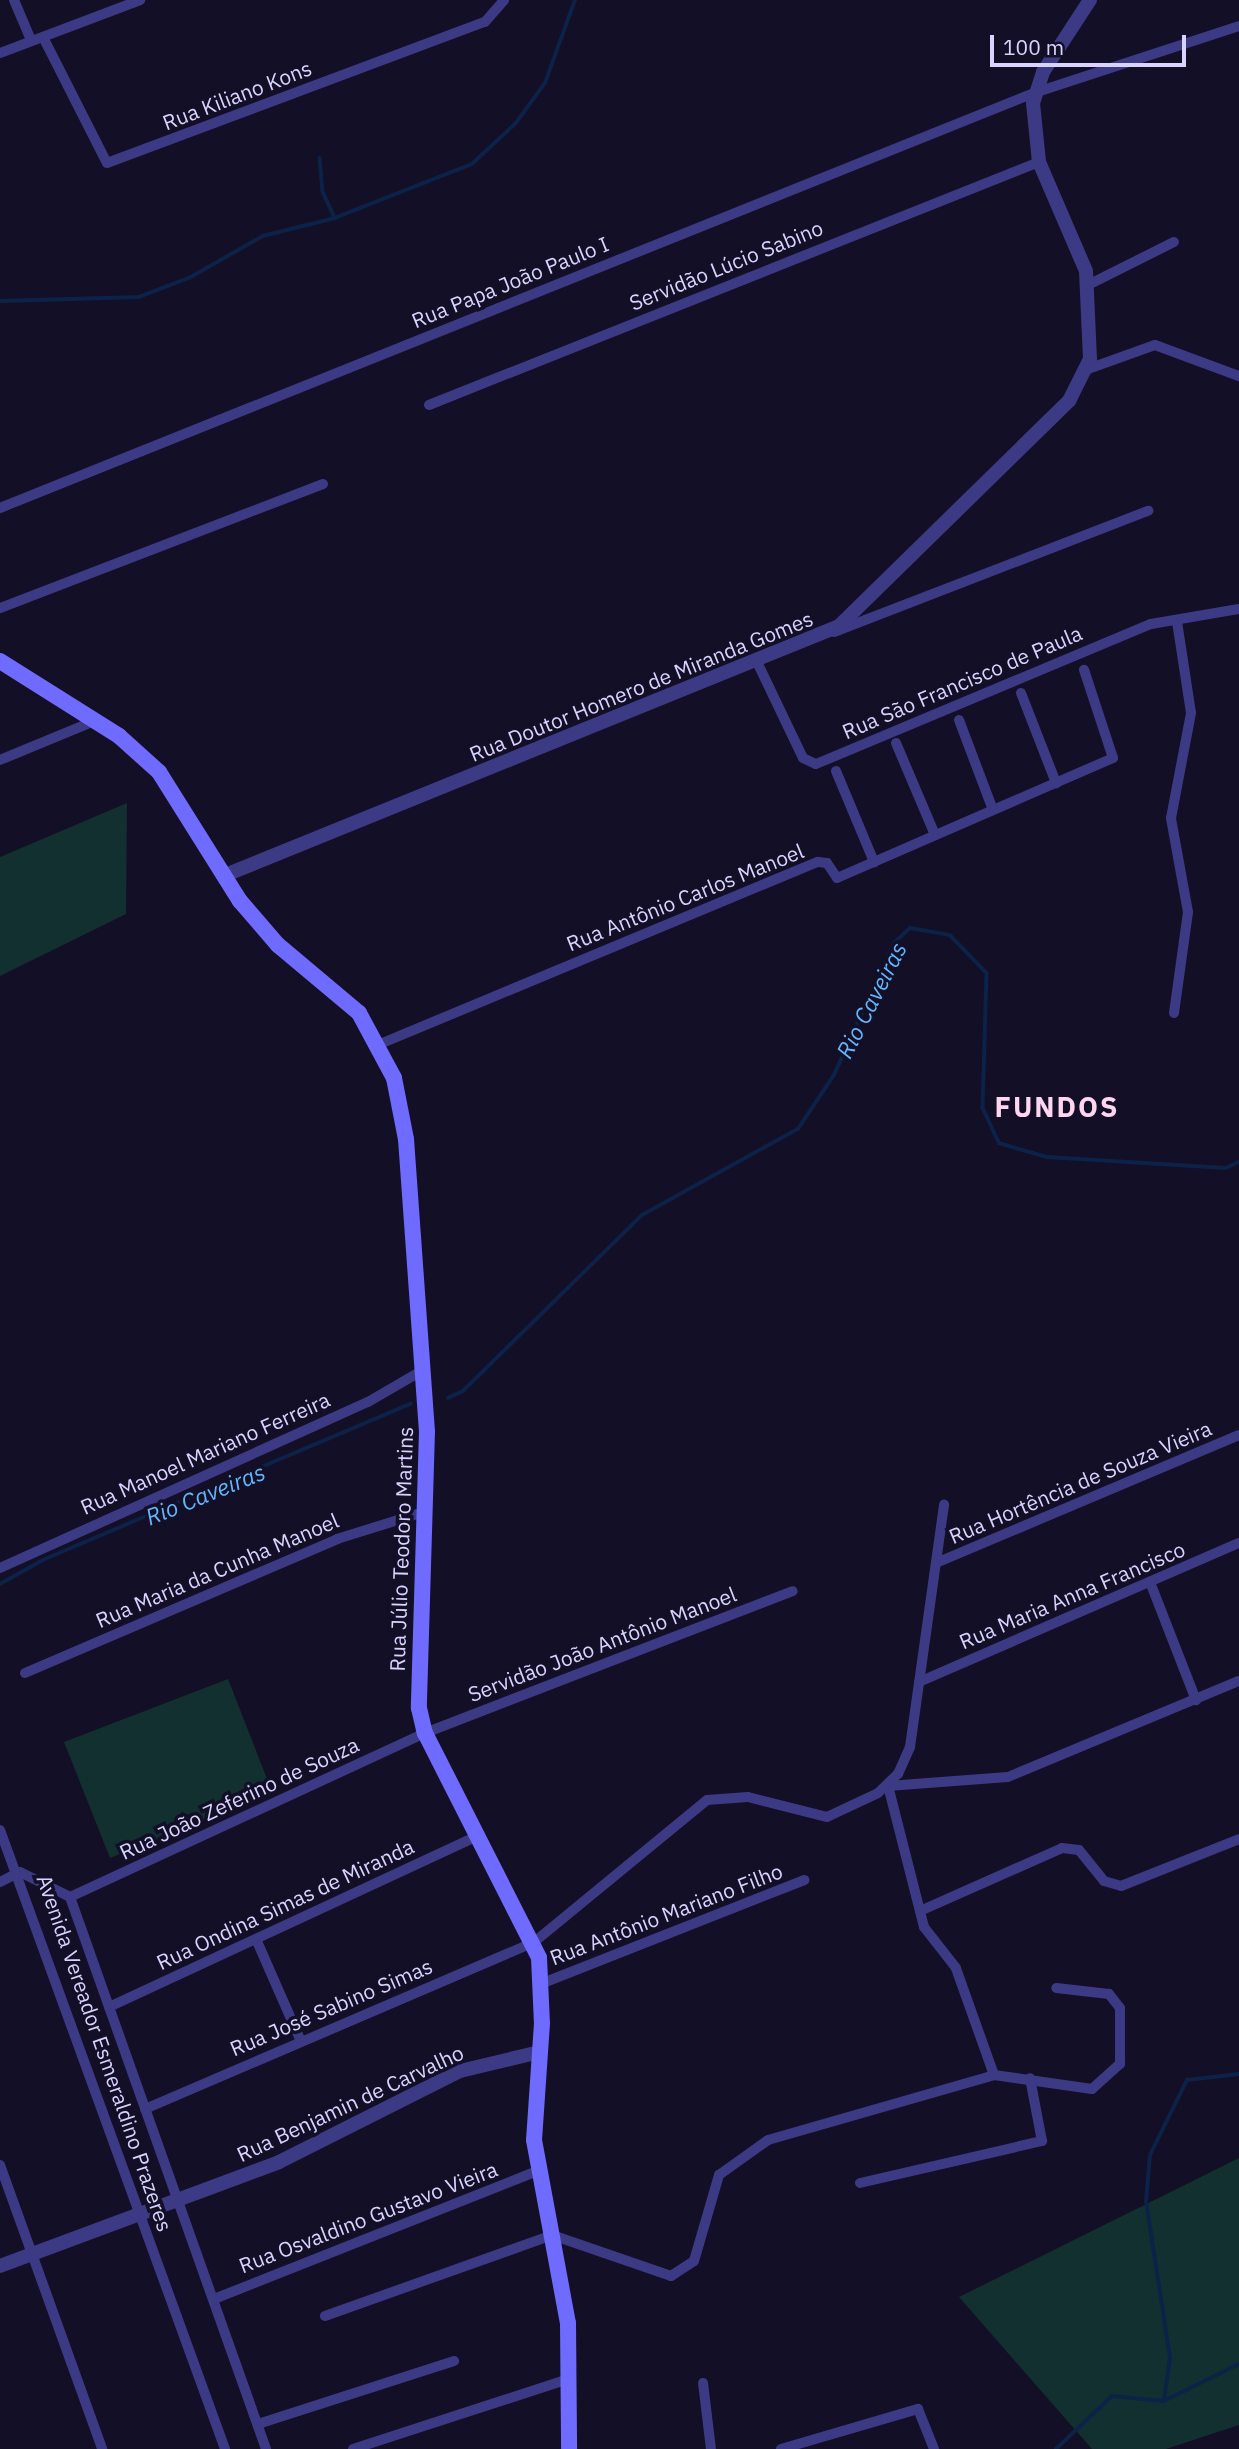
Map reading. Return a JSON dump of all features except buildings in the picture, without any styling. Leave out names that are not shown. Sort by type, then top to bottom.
[{"type":"main road","name":"Rua Júlio Teodoro Martins","points":[[0,661],[97,720],[159,772],[223,876],[265,932],[347,1001],[380,1044],[403,1118],[423,1370],[427,1511],[418,1685],[425,1733],[533,1943],[543,1983],[537,2171],[552,2235],[571,2378],[565,2448]]},
{"type":"street","points":[[14,0],[31,40]]},
{"type":"street","points":[[0,53],[140,0]]},
{"type":"street","name":"Rua Kiliano Kons","points":[[43,37],[107,163],[485,22],[504,0]]},
{"type":"street","points":[[1090,0],[1034,93],[1039,162],[1080,247],[1088,285],[1087,369],[1155,345],[1239,376]]},
{"type":"street","name":"Rua Papa João Paulo I","points":[[0,508],[1034,93],[1239,26]]},
{"type":"street","name":"Servidão Lúcio Sabino","points":[[429,405],[1039,162]]},
{"type":"street","points":[[1088,285],[1174,242]]},
{"type":"street","name":"Rua Doutor Homero de Miranda Gomes","points":[[223,876],[758,664],[821,636],[853,615],[993,469],[1061,409],[1087,369]]},
{"type":"street","points":[[0,608],[323,484]]},
{"type":"street","points":[[821,636],[1148,511]]},
{"type":"street","name":"Rua São Francisco de Paula","points":[[758,664],[803,758],[816,764],[1151,624],[1177,622],[1239,609]]},
{"type":"street","points":[[1174,1013],[1188,912],[1171,818],[1191,713],[1177,622]]},
{"type":"street","name":"Rua Antônio Carlos Manoel","points":[[380,1044],[818,862],[827,863],[837,878],[1113,758],[1083,670]]},
{"type":"street","points":[[1021,693],[1056,783]]},
{"type":"street","points":[[0,760],[97,720]]},
{"type":"street","points":[[958,720],[993,810]]},
{"type":"street","points":[[896,743],[935,835]]},
{"type":"street","points":[[836,771],[874,862]]},
{"type":"street","name":"Rua Manoel Mariano Ferreira","points":[[0,1568],[346,1412],[423,1370]]},
{"type":"street","name":"Rua Hortência de Souza Vieira","points":[[936,1563],[1239,1435]]},
{"type":"street","points":[[944,1504],[907,1757],[888,1786],[924,1927],[956,1968],[994,2075]]},
{"type":"street","name":"Rua Maria da Cunha Manoel","points":[[25,1673],[337,1539],[427,1511]]},
{"type":"street","name":"Rua Maria Anna Francisco","points":[[919,1682],[1239,1543]]},
{"type":"street","points":[[1150,1582],[1196,1700]]},
{"type":"street","name":"Servidão João Antônio Manoel","points":[[425,1733],[793,1591]]},
{"type":"street","points":[[888,1786],[1008,1777],[1239,1681]]},
{"type":"street","name":"Rua João Zeferino de Souza","points":[[70,1897],[425,1733]]},
{"type":"street","name":"Rua José Sabino Simas","points":[[145,2109],[300,2039],[533,1943],[707,1800],[748,1797],[835,1817],[888,1786]]},
{"type":"street","points":[[0,1830],[20,1872],[0,1882]]},
{"type":"street","name":"Rua Ondina Simas de Miranda","points":[[109,2007],[478,1836]]},
{"type":"street","points":[[919,1911],[1062,1848],[1079,1850],[1104,1881],[1121,1886],[1239,1839]]},
{"type":"street","name":"Avenida Vereador Esmeraldino Prazeres","points":[[20,1872],[70,1897],[266,2449]]},
{"type":"street","name":"Avenida Vereador Esmeraldino Prazeres","points":[[20,1872],[225,2449]]},
{"type":"street","name":"Rua Antônio Mariano Filho","points":[[543,1983],[804,1880]]},
{"type":"street","points":[[256,1939],[300,2039]]},
{"type":"street","points":[[325,2316],[552,2235],[663,2276],[681,2273],[698,2252],[713,2187],[737,2157],[797,2128],[994,2075],[1030,2078],[1086,2090],[1120,2064],[1116,2000],[1083,1987],[1056,1988]]},
{"type":"street","name":"Rua Benjamin de Carvalho","points":[[0,2266],[179,2202],[351,2130],[460,2071],[540,2052]]},
{"type":"street","points":[[860,2183],[1042,2141],[1030,2078]]},
{"type":"street","points":[[0,2165],[102,2449]]},
{"type":"street","name":"Rua Osvaldino Gustavo Vieira","points":[[214,2298],[537,2171]]},
{"type":"street","points":[[258,2424],[454,2361]]},
{"type":"street","points":[[353,2449],[571,2378]]},
{"type":"street","points":[[703,2383],[711,2449]]},
{"type":"street","points":[[781,2449],[918,2409],[934,2449]]},
{"type":"green space","points":[[127,803],[126,914],[0,976],[0,857]]},
{"type":"green space","points":[[228,1679],[273,1794],[110,1858],[64,1742]]},
{"type":"green space","points":[[1239,2158],[1239,2425],[1166,2449],[1092,2449],[959,2297]]},
{"type":"waterway","points":[[0,301],[139,297],[189,278],[263,236],[335,218],[472,164],[516,123],[545,83],[575,0]]},
{"type":"waterway","points":[[320,158],[323,192],[335,218]]},
{"type":"waterway","name":"Rio Caveiras","points":[[448,1398],[463,1391],[642,1215],[798,1129],[834,1075],[894,943],[910,928],[950,935],[987,973],[983,1108],[999,1143],[1047,1157],[1226,1168],[1239,1162]]},
{"type":"waterway","name":"Rio Caveiras","points":[[0,1584],[45,1559],[411,1404]]},
{"type":"waterway","points":[[1164,2401],[1170,2358],[1146,2202],[1150,2155],[1187,2080],[1239,2074]]},
{"type":"waterway","points":[[1056,2449],[1112,2396],[1164,2401],[1239,2364]]},
{"type":"district","name":"FUNDOS","points":[[1057,1107]]}]
